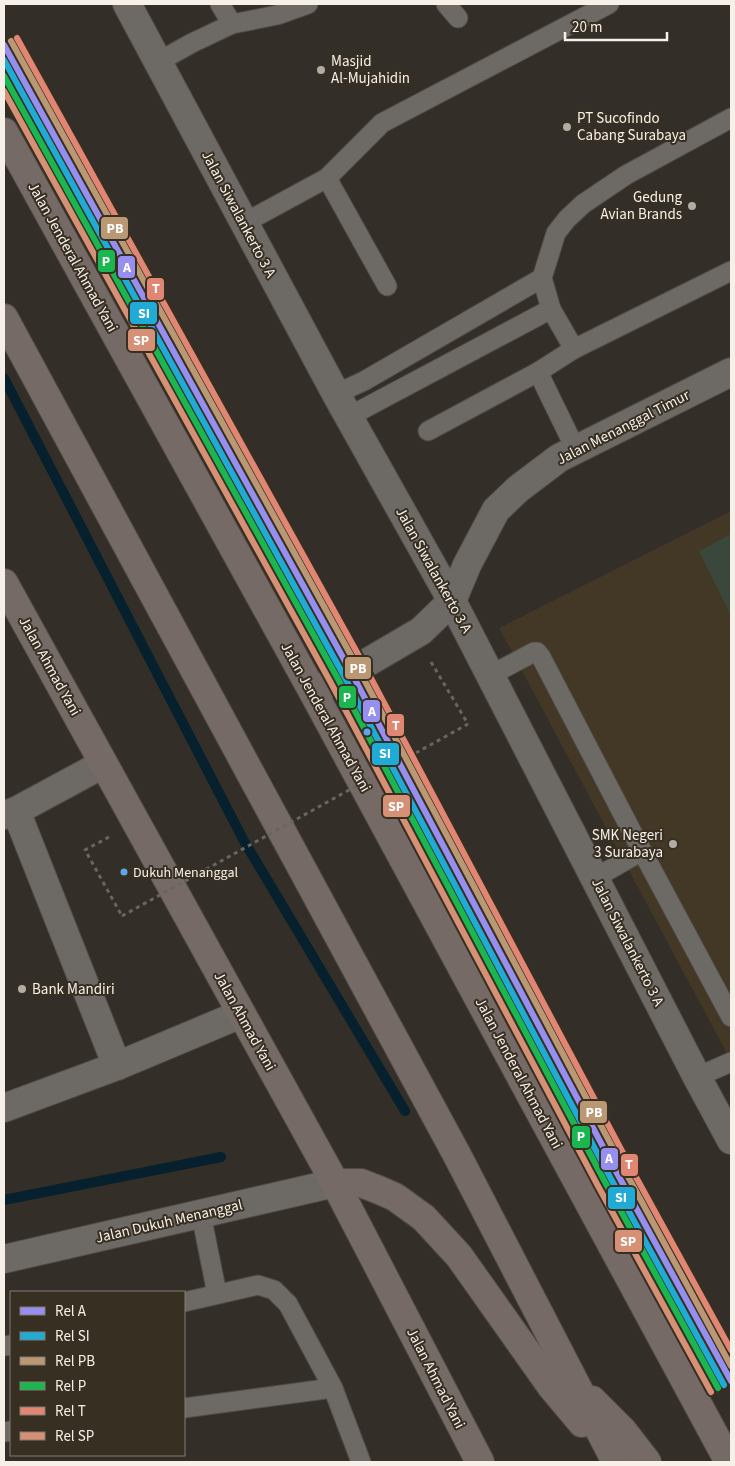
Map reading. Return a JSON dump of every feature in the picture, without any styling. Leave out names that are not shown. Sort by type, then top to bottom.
[{"type":"highway","name":"Jalan Jenderal Ahmad Yani","points":[[4,132],[313,692],[729,1462]]},
{"type":"highway","points":[[4,318],[447,1137],[614,1462]]},
{"type":"highway","name":"Jalan Ahmad Yani","points":[[4,584],[335,1183],[480,1462]]},
{"type":"highway","points":[[335,1183],[361,1183],[380,1190],[395,1197],[424,1218],[459,1256],[546,1379],[614,1462]]},
{"type":"highway","points":[[576,1385],[623,1431],[647,1462]]},
{"type":"street","name":"Jalan Siwalankerto 3 A","points":[[127,4],[342,406],[452,601],[731,1140]]},
{"type":"street","name":"Jalan Menanggal Timur","points":[[313,692],[352,672],[421,631],[452,601],[467,565],[496,510],[518,488],[559,458],[731,372]]},
{"type":"street","points":[[103,764],[10,813],[117,1066]]},
{"type":"street","points":[[4,1108],[117,1066],[241,1014]]},
{"type":"street","name":"Jalan Dukuh Menanggal","points":[[4,1259],[335,1183]]},
{"type":"lane","points":[[220,4],[232,24]]},
{"type":"lane","points":[[158,62],[232,24],[277,15],[308,4]]},
{"type":"lane","points":[[244,223],[327,178],[382,123],[609,4]]},
{"type":"lane","points":[[574,349],[551,309],[542,278],[556,233],[583,204],[626,175],[731,118]]},
{"type":"lane","points":[[327,178],[388,286]]},
{"type":"lane","points":[[428,431],[538,372],[574,349],[731,271]]},
{"type":"lane","points":[[342,406],[364,381],[542,278]]},
{"type":"lane","points":[[342,406],[551,309]]},
{"type":"lane","points":[[538,372],[576,450]]},
{"type":"lane","points":[[491,675],[534,652],[537,652],[541,657],[642,852],[731,1017]]},
{"type":"lane","points":[[595,878],[642,852]]},
{"type":"lane","points":[[697,1077],[731,1062]]},
{"type":"lane","points":[[201,1214],[217,1294]]},
{"type":"lane","points":[[185,1302],[258,1285],[274,1290],[288,1304],[333,1388],[362,1462]]},
{"type":"lane","points":[[185,1408],[333,1388]]},
{"type":"path","points":[[86,850],[122,916],[468,724],[430,661]]},
{"type":"shaded area","name":"SMK Negeri 3 Surabaya","points":[[731,511],[731,1061],[499,628]]},
{"type":"green space","points":[[731,534],[731,616],[699,551]]},
{"type":"waterway","points":[[4,378],[244,841],[405,1111]]},
{"type":"waterway","points":[[4,1200],[221,1157]]},
{"type":"rail line","name":"T","points":[[17,38],[364,665],[631,1168],[731,1350]]},
{"type":"rail line","name":"PB","points":[[11,41],[358,668],[625,1171],[731,1366]]},
{"type":"rail line","name":"A","points":[[4,45],[351,672],[618,1175],[731,1381]]},
{"type":"rail line","name":"SI","points":[[4,60],[344,676],[611,1179],[724,1385]]},
{"type":"rail line","name":"P","points":[[4,76],[338,679],[605,1182],[718,1388]]},
{"type":"rail line","name":"SP","points":[[4,91],[331,683],[598,1186],[711,1392]]},
{"type":"place","name":"Masjid Al-Mujahidin","points":[[321,70]]},
{"type":"place","name":"PT Sucofindo Cabang Surabaya","points":[[567,127]]},
{"type":"place","name":"Gedung Avian Brands","points":[[692,206]]},
{"type":"place","name":"SMK Negeri 3 Surabaya","points":[[673,844]]},
{"type":"place","name":"Dukuh Menanggal","points":[[124,872]]},
{"type":"place","name":"Bank Mandiri","points":[[22,989]]}]
